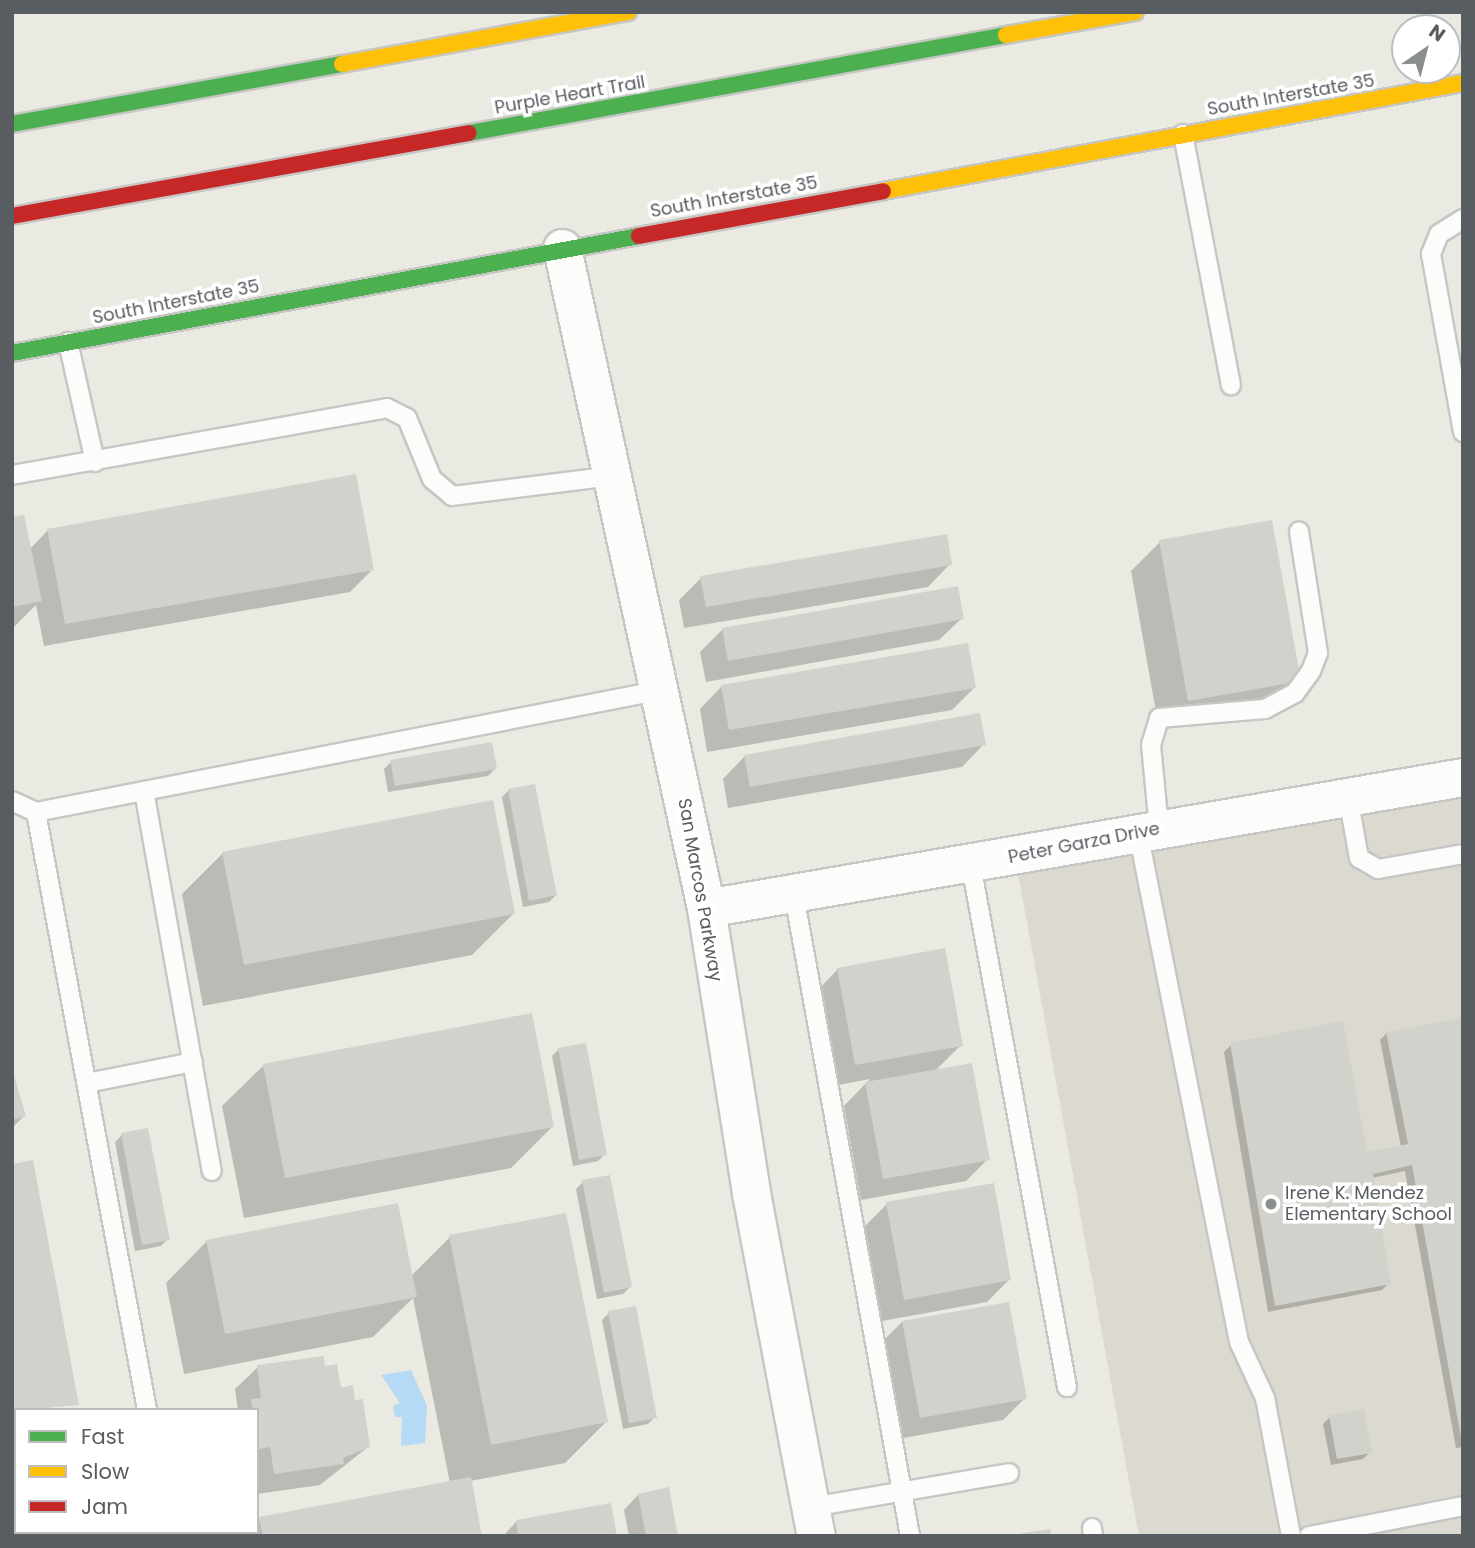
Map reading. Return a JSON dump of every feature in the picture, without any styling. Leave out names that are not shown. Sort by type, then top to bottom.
[{"type":"main road","points":[[12,124],[628,12]]},
{"type":"main road","name":"Purple Heart Trail","points":[[12,216],[1135,12]]},
{"type":"main road","name":"South Interstate 35","points":[[12,353],[562,248],[1463,83]]},
{"type":"street","name":"San Marcos Parkway","points":[[562,248],[662,690],[706,908],[751,1193],[814,1522]]},
{"type":"street","name":"Peter Garza Drive","points":[[706,908],[971,865],[1149,830],[1463,777]]},
{"type":"lane","points":[[1183,134],[1231,385]]},
{"type":"lane","points":[[1463,219],[1439,234],[1431,254],[1463,432]]},
{"type":"lane","points":[[68,342],[95,462]]},
{"type":"lane","points":[[12,475],[387,408],[407,418],[432,479],[452,496],[613,476]]},
{"type":"lane","points":[[1291,1536],[1265,1398],[1239,1342],[1149,830],[1150,745],[1159,718],[1265,709],[1295,693],[1311,671],[1318,653],[1298,531]]},
{"type":"lane","points":[[12,801],[36,812],[662,690]]},
{"type":"lane","points":[[144,792],[212,1171]]},
{"type":"lane","points":[[1348,797],[1359,858],[1378,869],[1463,854]]},
{"type":"lane","points":[[36,812],[147,1408]]},
{"type":"lane","points":[[971,865],[1067,1387]]},
{"type":"lane","points":[[794,895],[910,1536]]},
{"type":"lane","points":[[86,1083],[192,1062]]},
{"type":"lane","points":[[814,1522],[902,1493],[1009,1473]]},
{"type":"lane","points":[[1309,1536],[1463,1506]]},
{"type":"shaded area","name":"Irene K. Mendez Elementary School","points":[[1463,794],[1463,1536],[1139,1536],[1018,873]]},
{"type":"water","points":[[411,1370],[427,1406],[425,1443],[401,1446],[402,1417],[395,1417],[393,1406],[400,1403],[381,1375]]},
{"type":"building","points":[[356,474],[374,570],[65,624],[47,529]]},
{"type":"building","points":[[24,515],[42,601],[12,607],[12,517]]},
{"type":"building","points":[[1272,520],[1301,681],[1188,701],[1159,540]]},
{"type":"building","points":[[947,534],[952,565],[706,607],[700,576]]},
{"type":"building","points":[[958,586],[964,619],[728,661],[722,628]]},
{"type":"building","points":[[968,643],[976,688],[729,730],[721,685]]},
{"type":"building","points":[[980,713],[986,745],[750,787],[744,755]]},
{"type":"building","points":[[492,742],[497,769],[395,786],[390,760]]},
{"type":"building","points":[[535,784],[557,895],[529,901],[508,789]]},
{"type":"building","points":[[493,800],[515,914],[244,965],[222,852]]},
{"type":"building","points":[[945,948],[963,1046],[855,1065],[837,968]]},
{"type":"building","points":[[532,1013],[554,1127],[285,1178],[263,1064]]},
{"type":"building","points":[[1463,1018],[1461,1437],[1412,1165],[1373,1174],[1391,1284],[1275,1306],[1230,1043],[1343,1021],[1367,1152],[1408,1144],[1386,1032]]},
{"type":"building","points":[[586,1043],[607,1155],[579,1160],[558,1048]]},
{"type":"building","points":[[972,1063],[990,1160],[883,1179],[865,1082]]},
{"type":"building","points":[[12,1069],[26,1116],[12,1120]]},
{"type":"building","points":[[148,1128],[170,1240],[142,1245],[121,1133]]},
{"type":"building","points":[[33,1160],[79,1405],[14,1408],[12,1417],[12,1164]]},
{"type":"building","points":[[610,1175],[632,1287],[604,1293],[582,1180]]},
{"type":"building","points":[[994,1183],[1011,1280],[904,1300],[886,1202]]},
{"type":"building","points":[[398,1203],[417,1297],[225,1334],[206,1240]]},
{"type":"building","points":[[566,1213],[608,1422],[491,1445],[449,1235]]},
{"type":"building","points":[[1009,1302],[1027,1399],[920,1418],[902,1321]]},
{"type":"building","points":[[636,1306],[657,1418],[629,1423],[608,1311]]},
{"type":"building","points":[[324,1356],[325,1366],[337,1364],[341,1388],[353,1385],[355,1400],[363,1399],[370,1447],[343,1458],[344,1464],[274,1474],[270,1447],[259,1449],[259,1408],[252,1408],[251,1399],[261,1398],[257,1365]]},
{"type":"building","points":[[1364,1409],[1372,1453],[1337,1459],[1329,1415]]},
{"type":"building","points":[[12,1468],[14,1534],[101,1536],[12,1536]]},
{"type":"building","points":[[471,1477],[482,1536],[263,1536],[259,1517]]},
{"type":"building","points":[[669,1487],[678,1536],[646,1536],[638,1494]]},
{"type":"building","points":[[611,1503],[617,1536],[518,1536],[516,1520]]},
{"type":"building","points":[[1050,1529],[1052,1536],[1018,1536],[1018,1534]]},
{"type":"traffic: fast","points":[[469,133],[1006,35]]},
{"type":"traffic: fast","points":[[12,124],[342,64]]},
{"type":"traffic: fast","points":[[12,353],[639,236]]},
{"type":"traffic: slow","points":[[342,64],[628,12]]},
{"type":"traffic: slow","points":[[1006,35],[1135,12]]},
{"type":"traffic: slow","points":[[883,191],[1463,83]]},
{"type":"traffic: jam","points":[[12,216],[469,133]]},
{"type":"traffic: jam","points":[[639,236],[883,191]]},
{"type":"place","name":"Irene K. Mendez Elementary School","points":[[1271,1204]]}]
